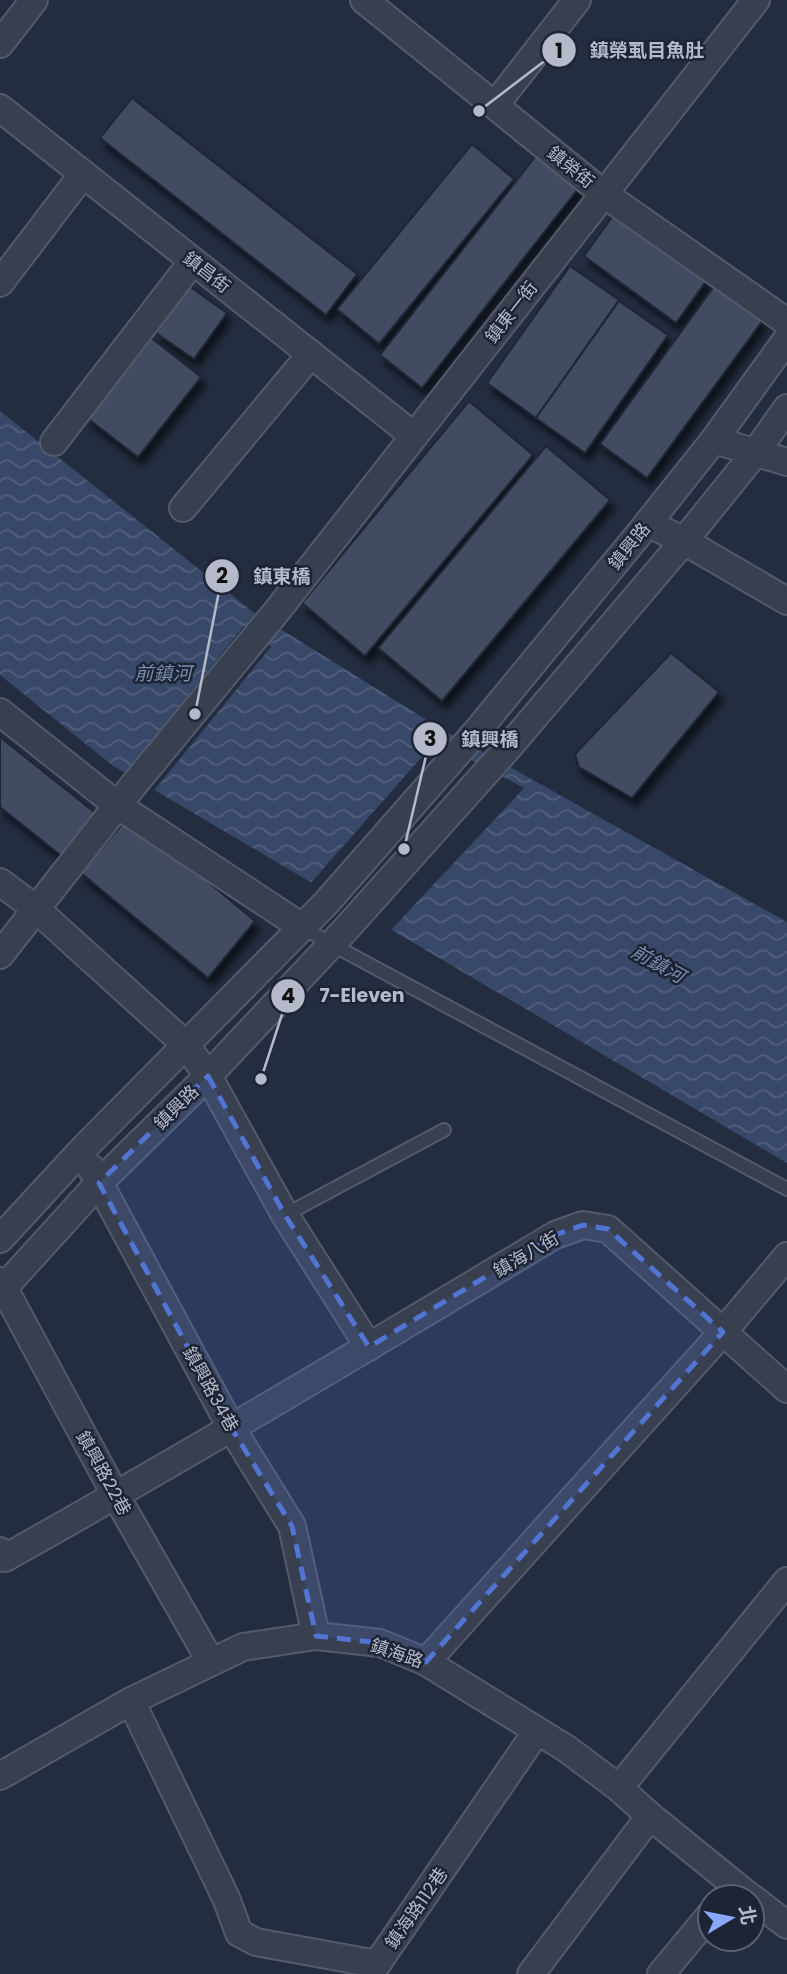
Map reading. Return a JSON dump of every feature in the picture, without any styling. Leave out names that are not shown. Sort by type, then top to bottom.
[{"type":"street","points":[[0,44],[34,0]]},
{"type":"street","points":[[495,105],[577,0]]},
{"type":"street","name":"鎮東一街","points":[[125,796],[266,624],[756,0]]},
{"type":"street","name":"鎮榮街","points":[[379,4],[495,105],[604,194],[787,322]]},
{"type":"street","name":"鎮昌街","points":[[0,108],[414,436]]},
{"type":"street","points":[[0,283],[83,174]]},
{"type":"street","points":[[54,442],[193,261]]},
{"type":"street","name":"鎮興路","points":[[0,1239],[82,1150],[327,902],[477,731],[714,440],[787,339]]},
{"type":"street","points":[[183,508],[311,354]]},
{"type":"street","points":[[684,541],[755,453],[787,408]]},
{"type":"street","points":[[714,440],[787,462]]},
{"type":"street","points":[[648,523],[787,601]]},
{"type":"street","name":"鎮興路","points":[[1,1287],[99,1183],[208,1076],[351,923],[494,764],[684,541]]},
{"type":"street","points":[[0,712],[125,796],[302,927]]},
{"type":"street","points":[[0,955],[125,796]]},
{"type":"street","points":[[0,882],[36,909],[186,1045],[208,1076],[285,1215],[369,1347]]},
{"type":"street","name":"鎮興路34巷","points":[[82,1150],[232,1429],[292,1526],[316,1636]]},
{"type":"street","name":"鎮海八街","points":[[2,1555],[116,1496],[232,1429],[555,1235],[583,1225],[608,1229],[787,1389]]},
{"type":"street","points":[[426,1662],[723,1332],[787,1256]]},
{"type":"street","name":"鎮興路22巷","points":[[1,1287],[211,1662]]},
{"type":"street","points":[[620,1788],[787,1581]]},
{"type":"street","name":"鎮海路","points":[[0,1776],[131,1701],[243,1647],[316,1636],[380,1643],[426,1662],[567,1749],[620,1788],[728,1883]]},
{"type":"street","name":"鎮海路112巷","points":[[131,1701],[226,1898],[239,1933],[256,1942],[383,1969],[537,1731]]},
{"type":"street","points":[[531,1974],[650,1816]]},
{"type":"street","name":"鎮海路","points":[[766,1911],[787,1925]]},
{"type":"street","points":[[661,1974],[696,1932]]},
{"type":"lane","points":[[302,927],[787,1189]]},
{"type":"lane","points":[[285,1215],[444,1130]]},
{"type":"highlighted area","points":[[208,1076],[285,1215],[369,1347],[555,1235],[583,1225],[608,1229],[723,1332],[426,1662],[380,1643],[316,1636],[292,1526],[232,1429],[99,1183]]},
{"type":"water","name":"前鎮河","points":[[0,411],[253,612],[438,727],[787,922],[787,1163],[112,765],[0,675]]},
{"type":"pier","points":[[244,626],[271,647],[152,793],[123,776]]},
{"type":"pier","points":[[436,741],[524,788],[389,932],[309,885]]},
{"type":"building","points":[[132,98],[357,274],[326,315],[100,138]]},
{"type":"building","points":[[472,144],[514,179],[379,344],[337,309]]},
{"type":"building","points":[[539,152],[581,185],[422,388],[380,355]]},
{"type":"building","points":[[615,213],[707,280],[676,323],[584,256]]},
{"type":"building","points":[[570,266],[619,300],[536,418],[487,383]]},
{"type":"building","points":[[715,285],[763,320],[647,478],[600,444]]},
{"type":"building","points":[[189,286],[227,313],[194,359],[156,333]]},
{"type":"building","points":[[619,301],[668,335],[585,453],[536,418]]},
{"type":"building","points":[[150,337],[201,377],[138,457],[87,418]]},
{"type":"building","points":[[469,401],[533,455],[365,656],[302,603]]},
{"type":"building","points":[[546,446],[610,500],[442,701],[378,648]]},
{"type":"building","points":[[671,653],[719,692],[632,798],[579,767],[575,754]]},
{"type":"building","points":[[0,737],[98,815],[64,858],[0,807]]},
{"type":"building","points":[[129,816],[255,921],[208,978],[81,873]]},
{"type":"place","name":"鎮榮虱目魚肚","points":[[479,111]]},
{"type":"place","name":"鎮東橋","points":[[195,714]]},
{"type":"place","name":"鎮興橋","points":[[404,849]]},
{"type":"place","name":"7-Eleven","points":[[261,1079]]}]
